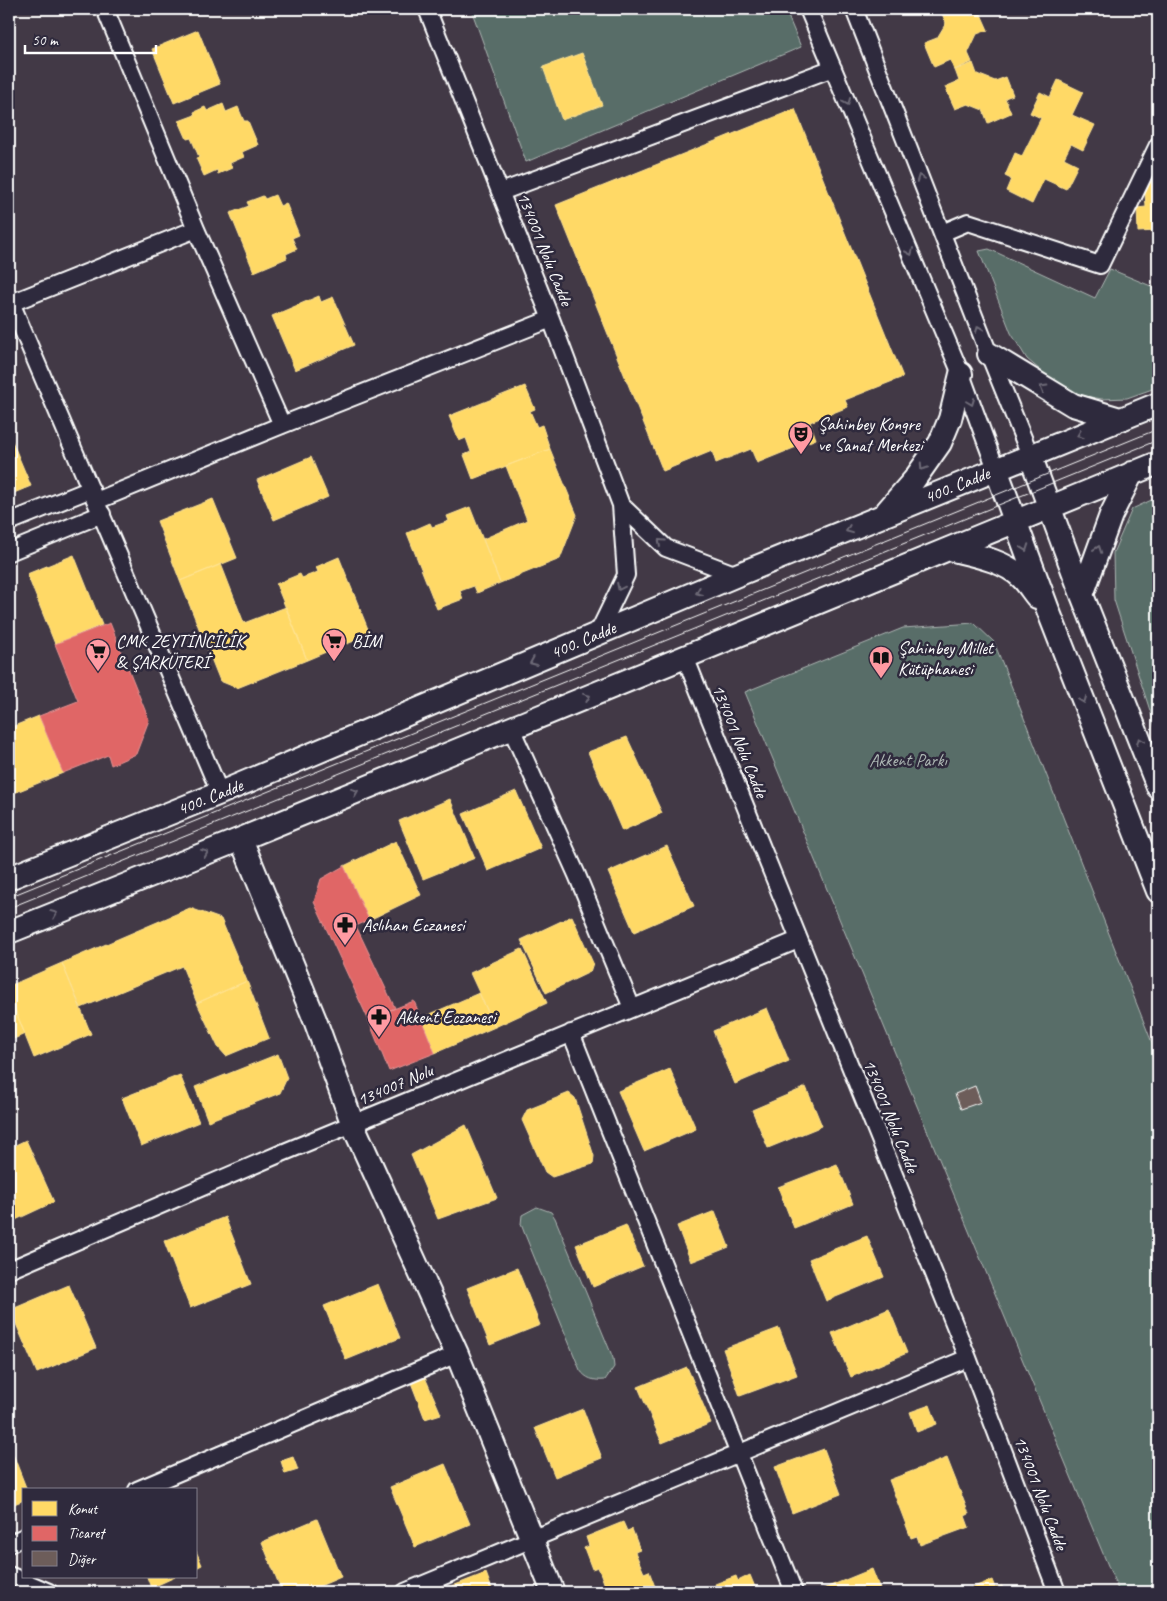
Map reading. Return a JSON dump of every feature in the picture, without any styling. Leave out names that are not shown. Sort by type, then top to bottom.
[{"type":"main road","points":[[989,354],[1073,405],[1120,419]]},
{"type":"main road","points":[[883,516],[914,480],[940,443],[950,419],[961,374]]},
{"type":"main road","name":"400. Cadde","points":[[9,878],[220,793],[737,575],[1158,404]]},
{"type":"main road","points":[[1030,455],[1082,596],[1158,787]]},
{"type":"main road","points":[[9,932],[241,839],[1158,463]]},
{"type":"main road","points":[[996,469],[1048,610],[1158,891]]},
{"type":"main road","points":[[1082,596],[1111,515],[1132,473]]},
{"type":"main road","points":[[949,549],[996,562],[1011,570],[1021,577],[1048,610]]},
{"type":"main road","points":[[241,839],[315,1020],[353,1125],[457,1354],[552,1592]]},
{"type":"street","points":[[105,9],[196,229],[282,425]]},
{"type":"street","name":"134001 Nolu Cadde","points":[[427,9],[552,319],[621,505],[626,575],[598,635]]},
{"type":"street","points":[[808,9],[961,374],[996,469]]},
{"type":"street","points":[[854,9],[1030,455]]},
{"type":"street","points":[[501,192],[833,68]]},
{"type":"street","points":[[942,233],[968,222],[1100,265],[1158,145]]},
{"type":"street","points":[[196,229],[10,300],[220,793]]},
{"type":"street","points":[[9,552],[96,501],[282,425],[552,319]]},
{"type":"street","points":[[9,522],[96,501]]},
{"type":"street","name":"134001 Nolu Cadde","points":[[621,505],[666,548],[737,575]]},
{"type":"street","name":"134001 Nolu Cadde","points":[[685,657],[968,1358],[1058,1592]]},
{"type":"street","points":[[511,728],[577,875],[632,1008]]},
{"type":"street","name":"134007 Nolu","points":[[9,1270],[282,1153],[798,940]]},
{"type":"street","points":[[571,1033],[794,1592]]},
{"type":"street","points":[[142,1488],[457,1354]]},
{"type":"street","points":[[405,1592],[968,1358]]},
{"type":"street","points":[[9,1544],[22,1539]]},
{"type":"street","points":[[9,1575],[49,1592]]},
{"type":"green space","points":[[471,9],[785,9],[801,47],[526,162]]},
{"type":"green space","points":[[989,249],[1095,298],[1110,269],[1158,289],[1158,387],[1127,398],[1102,399],[1067,393],[1027,359],[1011,333],[979,251]]},
{"type":"green space","points":[[1158,497],[1158,735],[1114,600],[1113,553],[1132,509]]},
{"type":"green space","name":"Akkent Parkı","points":[[974,623],[994,642],[1158,1058],[1158,1592],[1119,1592],[745,692],[903,628]]},
{"type":"green space","points":[[537,1207],[551,1212],[555,1218],[613,1358],[614,1367],[605,1380],[591,1379],[580,1370],[524,1232],[521,1224],[522,1215]]},
{"type":"building: Konut","points":[[132,9],[146,9],[134,14]]},
{"type":"building: Konut","points":[[940,9],[968,9],[971,16],[980,12],[988,30],[977,34],[968,53],[972,62],[954,70],[950,60],[934,67],[924,43],[937,38],[946,23]]},
{"type":"building: Konut","points":[[198,30],[220,84],[174,103],[152,49]]},
{"type":"building: Konut","points":[[582,53],[602,105],[562,120],[543,67]]},
{"type":"building: Konut","points":[[973,63],[977,74],[995,81],[1006,77],[1013,95],[1005,98],[1011,113],[988,123],[983,110],[968,104],[955,109],[945,87],[959,81],[955,70]]},
{"type":"building: Konut","points":[[1058,80],[1083,92],[1072,115],[1095,125],[1083,150],[1071,144],[1064,158],[1078,165],[1066,189],[1044,179],[1032,204],[1006,191],[1011,179],[1005,176],[1015,153],[1022,156],[1041,118],[1030,113],[1040,92],[1050,97]]},
{"type":"building: Konut","points":[[223,104],[226,112],[238,107],[244,121],[248,121],[258,145],[242,152],[244,157],[230,163],[232,168],[218,174],[217,170],[204,176],[196,158],[199,157],[191,138],[187,139],[179,121],[195,115],[194,112],[205,107],[207,111]]},
{"type":"building: Konut","points":[[795,109],[903,377],[845,400],[848,407],[810,422],[816,439],[757,463],[751,449],[716,463],[712,451],[663,471],[556,205]]},
{"type":"building: Konut","points":[[1158,178],[1158,233],[1157,231],[1138,232],[1137,208],[1146,207],[1144,179]]},
{"type":"building: Konut","points":[[275,195],[280,206],[286,203],[299,235],[292,238],[297,249],[286,254],[287,258],[254,272],[230,213],[249,206],[247,202],[263,196],[265,199]]},
{"type":"building: Konut","points":[[319,296],[321,302],[333,297],[354,345],[295,370],[272,316]]},
{"type":"building: Konut","points":[[525,386],[535,409],[530,411],[537,427],[542,425],[550,449],[473,479],[464,455],[471,452],[466,438],[459,441],[449,416]]},
{"type":"building: Konut","points":[[9,434],[31,486],[9,495]]},
{"type":"building: Konut","points":[[550,449],[577,515],[560,559],[500,583],[483,539],[527,520],[506,466]]},
{"type":"building: Konut","points":[[311,457],[328,497],[274,520],[257,480]]},
{"type":"building: Konut","points":[[213,499],[237,558],[180,581],[157,521]]},
{"type":"building: Konut","points":[[470,507],[500,583],[477,593],[474,586],[460,591],[463,599],[437,609],[407,533],[430,523],[432,527],[449,521],[447,516]]},
{"type":"building: Konut","points":[[74,555],[102,625],[55,644],[27,574]]},
{"type":"building: Konut","points":[[339,557],[370,634],[347,644],[344,636],[330,642],[333,649],[307,660],[276,584],[300,574],[302,578],[318,572],[316,567]]},
{"type":"building: Konut","points":[[221,564],[244,623],[286,607],[307,660],[237,688],[220,681],[180,581]]},
{"type":"building: Konut","points":[[39,716],[63,773],[9,795],[9,728]]},
{"type":"building: Konut","points":[[627,737],[662,813],[622,831],[588,752]]},
{"type":"building: Konut","points":[[516,791],[541,848],[488,871],[463,814]]},
{"type":"building: Konut","points":[[450,799],[475,858],[423,879],[399,821]]},
{"type":"building: Konut","points":[[396,841],[421,895],[369,920],[344,866]]},
{"type":"building: Konut","points":[[667,846],[694,906],[634,932],[608,872]]},
{"type":"building: Konut","points":[[190,908],[221,919],[247,981],[197,1003],[182,966],[81,1008],[62,963]]},
{"type":"building: Konut","points":[[572,916],[593,963],[590,972],[546,993],[521,940]]},
{"type":"building: Konut","points":[[522,949],[547,1003],[495,1027],[470,973]]},
{"type":"building: Konut","points":[[62,963],[91,1034],[34,1058],[9,995],[9,986]]},
{"type":"building: Konut","points":[[247,981],[269,1038],[226,1056],[218,1047],[197,1003]]},
{"type":"building: Konut","points":[[479,993],[495,1027],[435,1053],[421,1018]]},
{"type":"building: Konut","points":[[9,995],[25,1034],[9,1041]]},
{"type":"building: Konut","points":[[767,1008],[789,1061],[735,1084],[713,1031]]},
{"type":"building: Konut","points":[[278,1054],[287,1078],[280,1093],[208,1121],[195,1087]]},
{"type":"building: Konut","points":[[670,1069],[696,1129],[644,1151],[618,1091]]},
{"type":"building: Konut","points":[[180,1075],[199,1122],[141,1146],[122,1098]]},
{"type":"building: Konut","points":[[806,1087],[822,1126],[768,1148],[752,1110]]},
{"type":"building: Konut","points":[[569,1093],[575,1098],[594,1156],[593,1164],[552,1177],[545,1172],[522,1120],[527,1110]]},
{"type":"building: Konut","points":[[466,1125],[497,1198],[438,1219],[411,1155]]},
{"type":"building: Konut","points":[[26,1140],[54,1202],[9,1223],[9,1148]]},
{"type":"building: Konut","points":[[837,1164],[853,1204],[794,1228],[778,1187]]},
{"type":"building: Konut","points":[[715,1211],[729,1247],[691,1262],[677,1226]]},
{"type":"building: Konut","points":[[225,1217],[251,1284],[190,1308],[164,1241]]},
{"type":"building: Konut","points":[[626,1225],[643,1266],[593,1287],[576,1245]]},
{"type":"building: Konut","points":[[867,1236],[884,1277],[826,1301],[809,1259]]},
{"type":"building: Konut","points":[[517,1268],[540,1325],[490,1345],[467,1288]]},
{"type":"building: Konut","points":[[378,1284],[400,1338],[346,1360],[324,1306]]},
{"type":"building: Konut","points":[[69,1285],[96,1348],[37,1373],[10,1310]]},
{"type":"building: Konut","points":[[889,1309],[907,1353],[851,1377],[832,1333]]},
{"type":"building: Konut","points":[[779,1328],[797,1375],[740,1396],[723,1349]]},
{"type":"building: Konut","points":[[687,1367],[711,1423],[662,1443],[638,1387]]},
{"type":"building: Konut","points":[[424,1375],[441,1414],[425,1419],[410,1380]]},
{"type":"building: Konut","points":[[930,1405],[937,1424],[917,1432],[910,1412]]},
{"type":"building: Konut","points":[[583,1409],[602,1458],[555,1477],[535,1428]]},
{"type":"building: Konut","points":[[9,1444],[26,1488],[22,1488],[22,1501],[9,1506]]},
{"type":"building: Konut","points":[[824,1449],[841,1494],[792,1513],[775,1467]]},
{"type":"building: Konut","points":[[293,1457],[298,1470],[285,1474],[281,1461]]},
{"type":"building: Konut","points":[[947,1458],[969,1514],[965,1516],[969,1527],[920,1545],[917,1536],[911,1538],[889,1480]]},
{"type":"building: Konut","points":[[445,1464],[470,1524],[415,1547],[390,1487]]},
{"type":"building: Konut","points":[[317,1519],[341,1577],[306,1592],[282,1592],[262,1542]]},
{"type":"building: Konut","points":[[623,1522],[627,1531],[632,1529],[640,1550],[635,1552],[644,1573],[649,1571],[657,1592],[602,1592],[601,1590],[606,1588],[598,1567],[592,1569],[584,1548],[589,1546],[586,1537]]},
{"type":"building: Konut","points":[[198,1556],[202,1565],[198,1567]]},
{"type":"building: Konut","points":[[872,1569],[881,1592],[824,1592],[823,1589]]},
{"type":"building: Konut","points":[[486,1573],[493,1592],[437,1592]]},
{"type":"building: Konut","points":[[750,1575],[757,1592],[710,1592],[717,1589],[715,1584],[736,1576],[738,1581]]},
{"type":"building: Konut","points":[[147,1578],[173,1578],[151,1588]]},
{"type":"building: Konut","points":[[992,1580],[995,1588],[1002,1586],[1004,1592],[961,1592]]},
{"type":"building: Ticaret","name":"CMK ZEYTİNCİLİK & ŞARKÜTERİ","points":[[110,623],[149,720],[136,754],[111,765],[108,755],[63,773],[39,716],[78,701],[55,644]]},
{"type":"building: Ticaret","points":[[344,866],[369,920],[356,926],[395,1008],[368,1019],[314,902],[321,879]]},
{"type":"building: Ticaret","points":[[414,1001],[435,1053],[389,1071],[368,1019]]},
{"type":"building: Diğer","points":[[975,1086],[981,1102],[961,1109],[955,1094]]},
{"type":"tram line","points":[[9,897],[1158,429]]},
{"type":"tram line","points":[[9,908],[1158,440]]},
{"type":"place","name":"Şahinbey Kongre ve Sanat Merkezi","points":[[801,455]]},
{"type":"place","name":"BİM","points":[[334,662]]},
{"type":"place","name":"CMK ZEYTİNCİLİK & ŞARKÜTERİ","points":[[98,672]]},
{"type":"place","name":"Şahinbey Millet Kütüphanesi","points":[[881,679]]},
{"type":"place","name":"Aslıhan Eczanesi","points":[[345,946]]},
{"type":"place","name":"Akkent Eczanesi","points":[[379,1038]]}]
